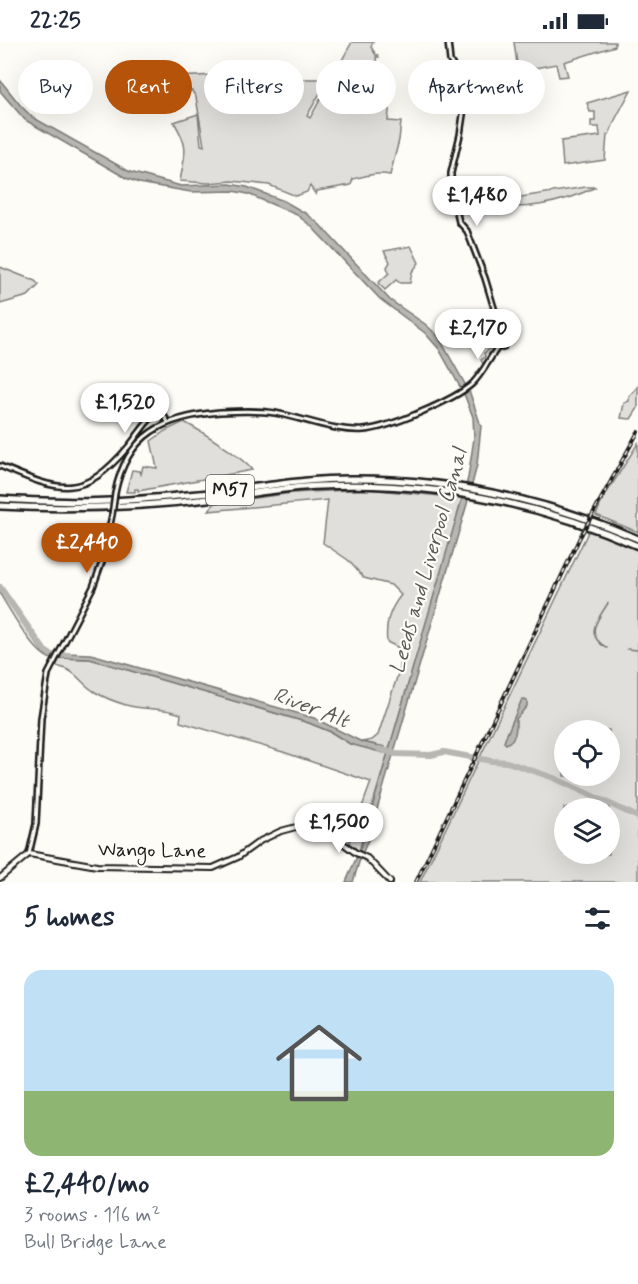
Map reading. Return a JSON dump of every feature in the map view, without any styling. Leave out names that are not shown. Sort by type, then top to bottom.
[{"type":"highway","name":"M57","points":[[0,499],[111,501],[353,478],[428,482],[478,489],[532,501],[564,510],[638,539]]},
{"type":"highway","name":"M57","points":[[0,506],[48,509],[108,508],[215,499],[319,486],[390,486],[458,493],[531,508],[582,524],[638,546]]},
{"type":"main road","name":"Wango Lane","points":[[29,854],[97,866],[213,868],[238,857],[267,837],[296,827],[320,827],[364,856],[390,882]]},
{"type":"main road","points":[[0,878],[29,854]]},
{"type":"street","points":[[448,42],[450,61],[463,82],[466,95],[451,173],[451,188],[459,222],[467,231],[485,278],[500,328],[501,340],[505,342],[503,348],[498,347]]},
{"type":"street","points":[[29,854],[36,818],[41,718],[48,674],[96,580],[102,562],[115,493],[122,469],[134,449],[148,435],[168,422],[194,415],[272,412],[347,429],[363,430],[395,422],[470,386],[480,375],[498,347],[497,343],[501,340]]},
{"type":"street","points":[[0,466],[41,483],[56,487],[70,487],[90,480],[108,469],[155,414],[162,413],[168,422]]},
{"type":"shaded area","points":[[352,42],[373,42],[371,47],[379,57],[376,57],[376,60],[342,60]]},
{"type":"shaded area","points":[[514,42],[615,42],[615,46],[564,62],[568,76],[559,77],[556,64],[545,66],[545,60],[516,60]]},
{"type":"shaded area","points":[[192,76],[204,76],[204,114],[304,114],[304,79],[316,79],[316,100],[307,116],[310,118],[316,107],[316,114],[389,114],[388,121],[401,122],[390,175],[376,174],[353,179],[351,185],[317,191],[316,195],[310,186],[307,192],[296,196],[269,185],[232,181],[208,183],[180,181],[185,151],[174,122],[198,114],[201,145],[204,146],[196,97],[192,91]]},
{"type":"shaded area","points":[[0,80],[18,102],[18,112],[0,91]]},
{"type":"shaded area","points":[[631,90],[607,135],[605,160],[563,166],[561,141],[600,136],[599,127],[591,127],[591,121],[595,121],[595,112],[590,112],[587,103]]},
{"type":"shaded area","points":[[20,114],[29,114],[130,172],[181,186],[230,184],[247,187],[284,201],[307,214],[390,300],[438,336],[470,393],[481,426],[477,465],[368,840],[353,882],[346,882],[360,849],[468,478],[474,438],[473,417],[464,394],[439,349],[425,333],[380,299],[311,226],[297,215],[248,194],[233,191],[191,192],[139,183],[126,178],[25,120]]},
{"type":"shaded area","points":[[596,187],[569,198],[540,205],[511,207],[482,203]]},
{"type":"shaded area","points":[[411,246],[419,263],[412,272],[410,283],[400,283],[396,280],[385,290],[378,283],[389,273],[387,267],[390,262],[384,251]]},
{"type":"shaded area","points":[[0,267],[35,281],[39,285],[28,296],[0,304]]},
{"type":"shaded area","points":[[497,317],[501,340],[497,342],[498,346],[485,368],[481,360],[485,357],[484,353],[490,349],[493,329],[489,326],[491,319]]},
{"type":"shaded area","points":[[638,386],[638,408],[631,419],[621,418],[624,403],[629,401],[629,397]]},
{"type":"shaded area","points":[[184,422],[230,451],[252,470],[126,492],[132,470],[140,471],[141,474],[143,466],[157,468],[151,441]]},
{"type":"shaded area","points":[[638,443],[638,532],[596,515],[603,499]]},
{"type":"shaded area","points":[[366,489],[463,498],[359,851],[349,843],[371,782],[283,752],[180,722],[181,714],[160,709],[133,707],[114,701],[89,688],[74,674],[56,666],[60,658],[90,659],[309,723],[331,732],[350,744],[385,747],[362,742],[372,740],[378,735],[400,668],[401,649],[387,642],[387,623],[393,606],[401,595],[391,585],[364,578],[348,560],[323,543],[328,500],[208,511],[215,503],[293,493]]},
{"type":"shaded area","points":[[589,530],[638,550],[638,882],[420,882]]},
{"type":"shaded area","points":[[0,590],[44,654],[53,656],[52,659],[45,656],[30,641],[0,594]]},
{"type":"shaded area","points":[[63,653],[91,654],[314,718],[362,742],[385,747],[384,753],[350,744],[331,732],[309,723],[90,659],[60,658]]},
{"type":"shaded area","points":[[522,699],[527,701],[527,706],[516,719],[514,737],[506,744],[504,742]]},
{"type":"waterway","name":"River Alt","points":[[0,587],[45,651],[52,655],[69,655]]},
{"type":"waterway","points":[[607,648],[600,643],[594,632],[597,621],[608,603]]},
{"type":"waterway","points":[[627,649],[638,650]]},
{"type":"waterway","name":"River Alt","points":[[379,749],[396,754],[431,755],[444,752],[507,762],[554,778],[638,817]]},
{"type":"railway","points":[[416,882],[580,537],[638,432]]},
{"type":"water label","name":"Leeds and Liverpool Canal","points":[[429,561]]}]
